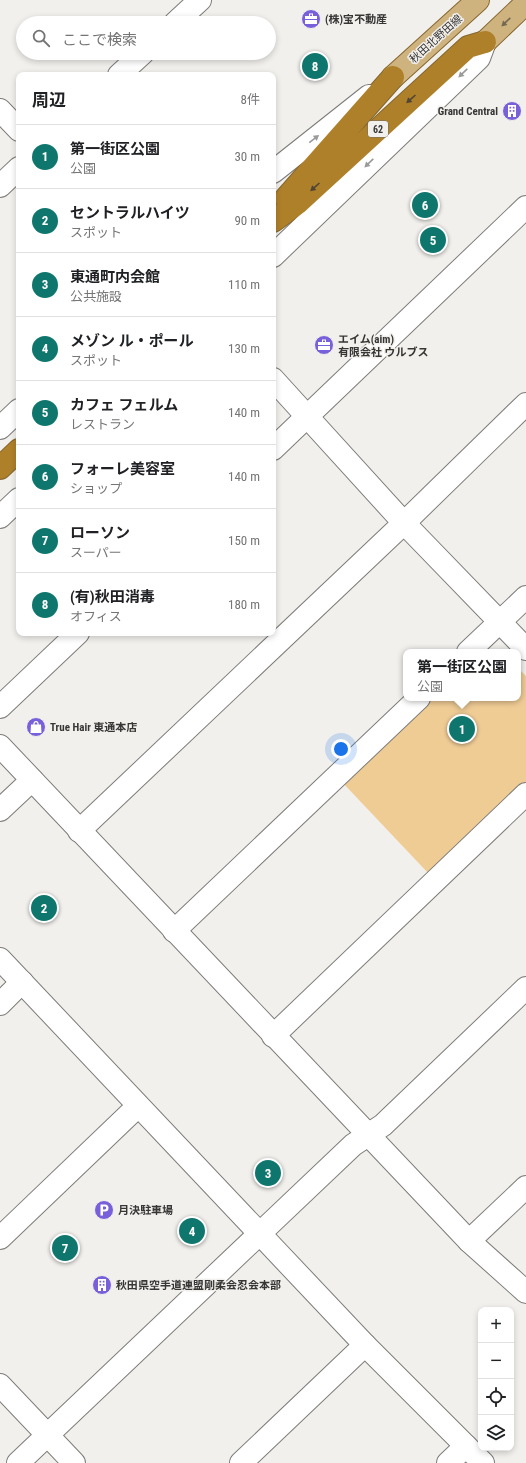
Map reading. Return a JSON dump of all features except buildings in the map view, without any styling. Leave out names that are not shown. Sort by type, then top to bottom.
[{"type":"highway","name":"62","points":[[276,219],[299,202],[468,48],[485,42]]},
{"type":"highway","name":"62","points":[[276,212],[293,189],[393,77]]},
{"type":"highway","points":[[0,468],[16,453]]},
{"type":"main road","name":"秋田北野田線","points":[[393,77],[478,0]]},
{"type":"main road","name":"62","points":[[485,42],[524,3]]},
{"type":"street","points":[[183,16],[200,0]]},
{"type":"street","points":[[276,253],[479,58],[485,42]]},
{"type":"street","points":[[122,72],[135,60]]},
{"type":"street","points":[[276,170],[393,77]]},
{"type":"street","points":[[0,110],[16,127]]},
{"type":"street","points":[[0,186],[16,171]]},
{"type":"street","points":[[276,446],[526,206]]},
{"type":"street","points":[[276,382],[404,522],[526,649]]},
{"type":"street","points":[[79,831],[526,404]]},
{"type":"street","points":[[0,428],[16,413]]},
{"type":"street","points":[[0,517],[16,502]]},
{"type":"street","points":[[471,649],[526,597]]},
{"type":"street","points":[[0,707],[75,636]]},
{"type":"street","points":[[174,931],[416,701]]},
{"type":"street","points":[[0,746],[273,1036],[469,1241],[526,1292]]},
{"type":"street","points":[[0,810],[32,780]]},
{"type":"street","points":[[273,1036],[526,794]]},
{"type":"street","points":[[0,958],[365,1345],[483,1463]]},
{"type":"street","points":[[0,1004],[22,982]]},
{"type":"street","points":[[18,1463],[353,1145],[383,1126],[526,988]]},
{"type":"street","points":[[0,1238],[138,1106]]},
{"type":"street","points":[[469,1241],[526,1187]]},
{"type":"street","points":[[241,1463],[365,1345]]},
{"type":"street","points":[[0,1385],[74,1463]]},
{"type":"street","points":[[448,1463],[466,1446]]},
{"type":"shaded area","points":[[521,671],[526,676],[526,783],[429,874],[341,781],[428,701],[521,701]]},
{"type":"place","name":"(株)宝不動産","points":[[311,19]]},
{"type":"place","name":"(有)秋田消毒","points":[[315,66]]},
{"type":"place","name":"Grand Central","points":[[512,111]]},
{"type":"place","name":"フォーレ美容室","points":[[425,205]]},
{"type":"place","name":"カフェ フェルム","points":[[433,240]]},
{"type":"place","name":"エイム(aim) 有限会社 ウルブス","points":[[324,345]]},
{"type":"place","name":"True Hair 東通本店","points":[[36,727]]},
{"type":"place","name":"第一街区公園","points":[[462,729]]},
{"type":"place","name":"セントラルハイツ","points":[[44,908]]},
{"type":"place","name":"東通町内会館","points":[[268,1173]]},
{"type":"place","name":"月決駐車場","points":[[104,1210]]},
{"type":"place","name":"メゾン ル・ポール","points":[[192,1231]]},
{"type":"place","name":"ローソン","points":[[65,1248]]},
{"type":"place","name":"秋田県空手道連盟剛柔会忍会本部","points":[[102,1285]]}]
